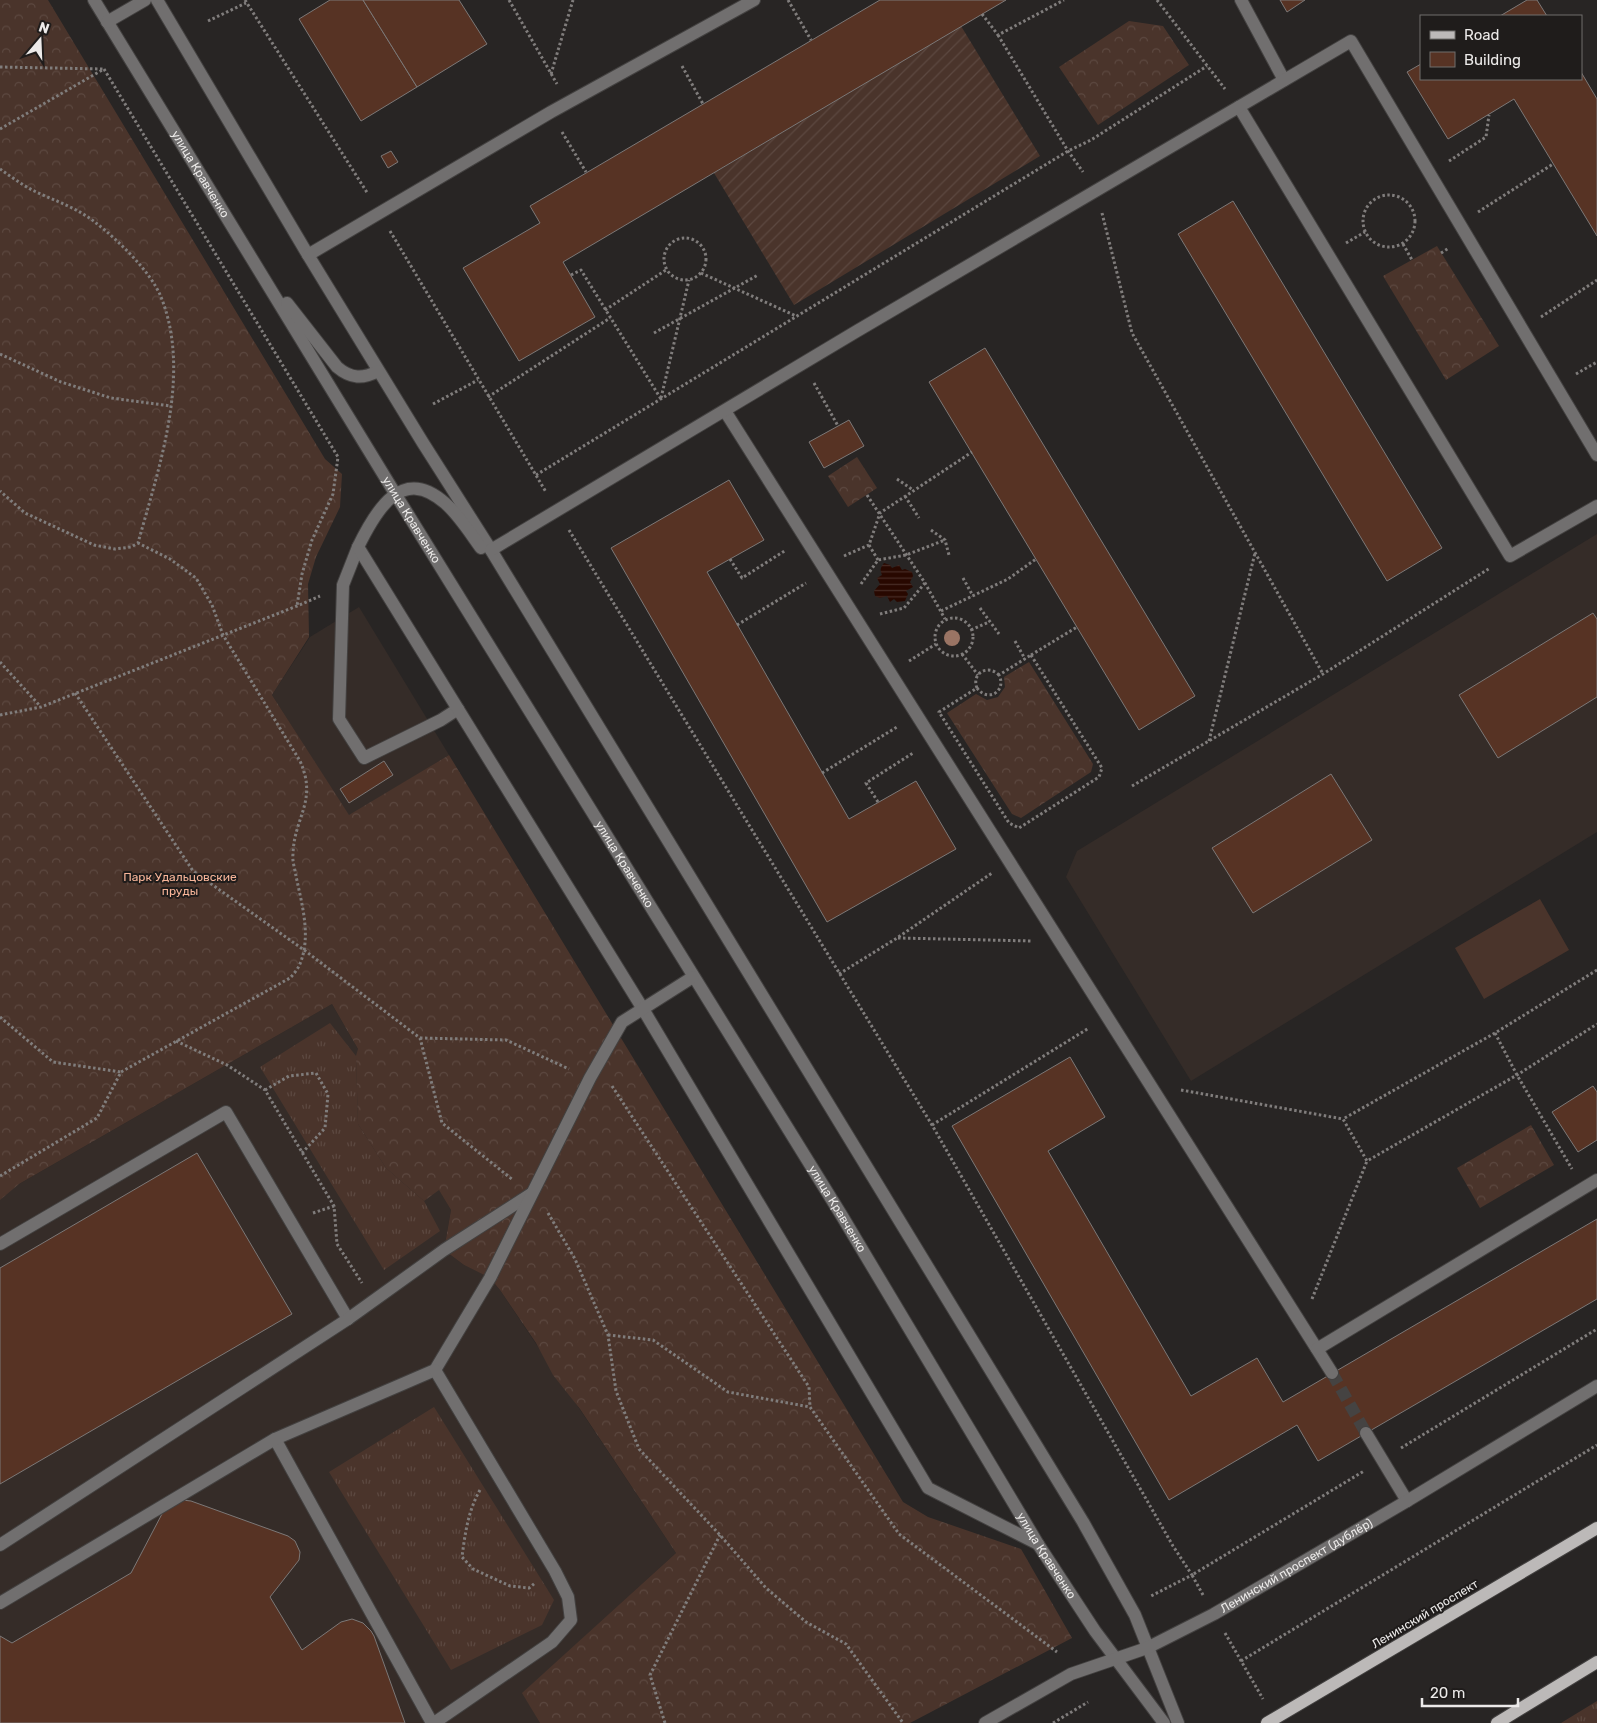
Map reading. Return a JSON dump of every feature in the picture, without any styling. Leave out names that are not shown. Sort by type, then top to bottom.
[{"type":"main road","name":"Ленинский проспект","points":[[1267,1723],[1597,1528]]},
{"type":"main road","points":[[1497,1723],[1597,1662]]},
{"type":"street","name":"улица Кравченко","points":[[94,0],[693,977],[842,1216],[1038,1544],[1096,1631],[1164,1723]]},
{"type":"street","points":[[107,22],[145,0]]},
{"type":"street","points":[[157,0],[176,35],[378,371],[491,550],[1082,1522],[1134,1615],[1178,1723]]},
{"type":"street","points":[[308,255],[551,112],[754,0]]},
{"type":"street","points":[[1241,0],[1284,80]]},
{"type":"street","points":[[491,550],[1351,41],[1597,455]]},
{"type":"street","points":[[1239,107],[1510,556],[1597,506]]},
{"type":"street","points":[[249,253],[337,367],[345,374],[358,377],[369,376],[378,371]]},
{"type":"street","points":[[725,411],[1106,1018],[1150,1084],[1332,1373]]},
{"type":"street","points":[[458,710],[364,758],[339,719],[343,585],[370,522],[384,504],[396,494],[408,489],[419,488],[431,492],[447,504],[518,596]]},
{"type":"street","points":[[358,547],[643,1009],[928,1488],[1038,1544]]},
{"type":"street","points":[[0,1604],[274,1440],[435,1370],[490,1278],[590,1078],[622,1022],[693,977]]},
{"type":"street","points":[[0,1244],[226,1112],[348,1319]]},
{"type":"street","points":[[1317,1349],[1597,1180]]},
{"type":"street","points":[[0,1545],[348,1319],[444,1250],[531,1194]]},
{"type":"street","points":[[274,1440],[433,1723],[552,1642],[571,1620],[568,1597],[555,1570],[435,1370]]},
{"type":"street","name":"Ленинский проспект (дублёр)","points":[[985,1723],[1071,1674],[1147,1648],[1214,1614],[1407,1501],[1597,1386]]},
{"type":"street","points":[[1366,1433],[1407,1501]]},
{"type":"path","points":[[509,0],[568,103]]},
{"type":"path","points":[[551,74],[573,0]]},
{"type":"path","points":[[788,0],[811,40]]},
{"type":"path","points":[[998,35],[1064,0]]},
{"type":"path","points":[[1157,0],[1239,107]]},
{"type":"path","points":[[208,21],[245,1],[379,213],[478,380],[932,1125],[1168,1538],[1192,1576]]},
{"type":"path","points":[[982,14],[998,35],[1068,151]]},
{"type":"path","points":[[671,46],[703,104]]},
{"type":"path","points":[[536,475],[1068,151],[1090,140],[1207,66]]},
{"type":"path","points":[[0,67],[104,69]]},
{"type":"path","points":[[0,129],[104,69]]},
{"type":"path","points":[[104,69],[338,457],[333,494],[312,540],[302,574],[297,606]]},
{"type":"path","points":[[551,112],[586,172]]},
{"type":"path","points":[[1430,174],[1486,137],[1489,115]]},
{"type":"path","points":[[1459,224],[1553,164]]},
{"type":"path","points":[[0,169],[31,189],[96,222],[144,268],[161,296],[171,329],[174,374],[170,406],[156,478],[138,542],[131,547],[115,549],[94,544],[24,513],[0,492]]},
{"type":"path","points":[[1096,192],[1132,333],[1323,674]]},
{"type":"path","points":[[1391,195],[1406,201],[1411,207],[1415,223],[1409,238],[1403,244],[1386,247],[1370,239],[1365,232],[1364,214],[1374,199],[1391,195]]},
{"type":"path","points":[[689,238],[701,246],[705,252],[706,260],[701,273],[696,278],[690,280],[676,279],[666,270],[664,256],[670,244],[675,240],[689,238]]},
{"type":"path","points":[[1403,244],[1412,260]]},
{"type":"path","points":[[571,275],[581,270],[661,399]]},
{"type":"path","points":[[605,310],[666,270]]},
{"type":"path","points":[[701,273],[797,316]]},
{"type":"path","points":[[654,334],[758,275]]},
{"type":"path","points":[[661,399],[690,280]]},
{"type":"path","points":[[1522,329],[1597,280]]},
{"type":"path","points":[[488,396],[610,318]]},
{"type":"path","points":[[0,354],[61,382],[111,398],[170,406]]},
{"type":"path","points":[[803,364],[838,426]]},
{"type":"path","points":[[433,404],[478,380]]},
{"type":"path","points":[[841,557],[869,545],[880,513],[972,452]]},
{"type":"path","points":[[897,479],[914,490]]},
{"type":"path","points":[[868,494],[925,583],[945,619]]},
{"type":"path","points":[[905,496],[920,518]]},
{"type":"path","points":[[931,530],[945,540],[949,555]]},
{"type":"path","points":[[730,559],[742,578],[806,538]]},
{"type":"path","points":[[859,586],[878,560],[906,555],[945,540]]},
{"type":"path","points":[[0,1176],[97,1118],[121,1072],[290,978],[299,966],[304,950],[305,923],[292,855],[308,794],[306,774],[300,761],[223,635],[212,605],[196,578],[170,559],[138,542]]},
{"type":"path","points":[[869,545],[878,560]]},
{"type":"path","points":[[1208,741],[1255,553]]},
{"type":"path","points":[[1132,786],[1323,674],[1510,556]]},
{"type":"path","points":[[941,611],[1008,579],[1036,559]]},
{"type":"path","points":[[738,625],[826,571]]},
{"type":"path","points":[[963,578],[973,596]]},
{"type":"path","points":[[877,614],[904,608],[925,583]]},
{"type":"path","points":[[0,715],[40,706],[297,606],[343,585]]},
{"type":"path","points":[[980,608],[999,634]]},
{"type":"path","points":[[958,618],[969,624],[972,630],[972,641],[967,650],[962,654],[944,654],[936,644],[935,633],[945,619],[958,618]]},
{"type":"path","points":[[972,630],[990,622]]},
{"type":"path","points":[[999,676],[1031,654],[1077,627]]},
{"type":"path","points":[[1014,641],[1025,659]]},
{"type":"path","points":[[907,662],[936,644]]},
{"type":"path","points":[[962,654],[978,675]]},
{"type":"path","points":[[977,688],[939,712],[1008,823],[1019,828],[1099,777],[1102,768],[1031,654]]},
{"type":"path","points":[[0,662],[40,706]]},
{"type":"path","points":[[983,671],[994,671],[1001,679],[997,692],[984,695],[977,688],[975,682],[978,675],[983,671]]},
{"type":"path","points":[[74,693],[194,871],[304,950],[420,1038],[506,1040],[590,1078]]},
{"type":"path","points":[[822,773],[916,715]]},
{"type":"path","points":[[878,802],[866,783],[932,740]]},
{"type":"path","points":[[840,974],[1009,862]]},
{"type":"path","points":[[897,938],[1059,941]]},
{"type":"path","points":[[1150,1084],[1343,1119],[1495,1032],[1597,970]]},
{"type":"path","points":[[0,1017],[54,1062],[121,1072]]},
{"type":"path","points":[[932,1125],[1106,1018]]},
{"type":"path","points":[[1302,1326],[1368,1161],[1517,1075],[1597,1024]]},
{"type":"path","points":[[1495,1032],[1517,1075],[1583,1189]]},
{"type":"path","points":[[420,1038],[442,1123],[542,1203],[575,1259],[608,1335],[616,1391],[639,1449],[720,1534],[766,1588],[806,1622],[846,1644],[903,1723]]},
{"type":"path","points":[[176,1041],[227,1065],[265,1090],[334,1206],[338,1244],[373,1300]]},
{"type":"path","points":[[265,1090],[290,1076],[316,1073],[328,1094],[325,1128],[302,1153]]},
{"type":"path","points":[[609,1082],[809,1387],[810,1407],[898,1534],[1057,1652]]},
{"type":"path","points":[[1343,1119],[1368,1161]]},
{"type":"path","points":[[608,1335],[653,1340],[728,1392],[810,1407]]},
{"type":"path","points":[[1241,1662],[1597,1445]]},
{"type":"path","points":[[494,1468],[476,1498],[466,1525],[462,1556],[473,1569],[510,1586],[529,1588],[555,1570]]},
{"type":"path","points":[[665,1723],[650,1675],[720,1534]]},
{"type":"path","points":[[1053,1723],[1088,1702]]},
{"type":"shaded area","points":[[1597,534],[1597,832],[1191,1081],[1066,877],[1077,851]]},
{"type":"shaded area","points":[[884,563],[892,568],[899,565],[902,570],[905,569],[912,572],[913,576],[910,582],[913,587],[906,591],[908,594],[905,601],[897,602],[894,599],[890,602],[887,596],[880,598],[875,596],[874,591],[880,584],[877,578],[882,575],[881,569]]},
{"type":"shaded area","points":[[359,607],[449,755],[349,816],[272,695],[310,637]]},
{"type":"shaded area","points":[[332,1004],[451,1210],[444,1250],[464,1265],[490,1278],[500,1290],[676,1553],[523,1693],[540,1723],[0,1723],[0,1195]]},
{"type":"green space","name":"Парк Удальцовские пруды","points":[[0,0],[48,0],[325,459],[342,474],[340,507],[316,557],[308,584],[309,637],[272,695],[349,815],[449,755],[903,1502],[928,1517],[1021,1549],[1072,1638],[910,1723],[540,1723],[522,1693],[676,1553],[580,1409],[553,1375],[536,1343],[500,1290],[490,1278],[464,1265],[444,1250],[451,1210],[439,1190],[424,1201],[386,1168],[358,1124],[356,1056],[358,1049],[332,1004],[19,1184],[0,1200]]},
{"type":"green space","points":[[1129,21],[1163,26],[1189,65],[1098,125],[1059,67]]},
{"type":"green space","points":[[961,26],[1040,156],[794,305],[714,173]]},
{"type":"green space","points":[[1437,246],[1499,346],[1446,380],[1383,276]]},
{"type":"green space","points":[[857,457],[877,488],[848,507],[828,476]]},
{"type":"green space","points":[[1029,662],[1093,764],[1091,772],[1021,818],[1012,814],[947,713],[976,694],[987,700],[998,697],[1005,687],[1004,677]]},
{"type":"green space","points":[[1540,899],[1569,950],[1484,999],[1455,948]]},
{"type":"green space","points":[[330,1023],[356,1056],[358,1124],[386,1168],[424,1201],[440,1231],[384,1270],[260,1067]]},
{"type":"green space","points":[[1531,1125],[1554,1165],[1480,1208],[1457,1168]]},
{"type":"green space","points":[[434,1407],[554,1600],[542,1625],[451,1670],[329,1472]]},
{"type":"green space","points":[[1597,1701],[1597,1723],[1561,1723]]},
{"type":"building","points":[[330,0],[363,0],[417,87],[361,121],[299,19]]},
{"type":"building","points":[[363,0],[459,0],[487,44],[417,87]]},
{"type":"building","points":[[880,0],[1006,0],[563,262],[595,317],[519,361],[463,268],[540,223],[530,206]]},
{"type":"building","points":[[1280,0],[1305,0],[1287,12]]},
{"type":"building","points":[[1527,0],[1537,0],[1546,15],[1502,15]]},
{"type":"building","points":[[1420,65],[1420,80],[1582,80],[1582,74],[1597,99],[1597,236],[1514,99],[1448,139],[1407,72]]},
{"type":"building","points":[[391,151],[398,162],[388,168],[381,156]]},
{"type":"building","points":[[1233,201],[1442,548],[1387,581],[1178,234]]},
{"type":"building","points":[[985,348],[1195,696],[1139,730],[929,382]]},
{"type":"building","points":[[849,420],[864,446],[824,468],[809,442]]},
{"type":"building","points":[[729,480],[764,540],[707,572],[849,819],[916,781],[956,849],[827,922],[611,548]]},
{"type":"building","points":[[1593,613],[1597,619],[1597,697],[1498,758],[1459,695]]},
{"type":"building","points":[[384,761],[393,775],[349,803],[340,789]]},
{"type":"building","points":[[1331,774],[1372,840],[1253,913],[1212,848]]},
{"type":"building","points":[[1070,1057],[1105,1117],[1048,1151],[1191,1396],[1257,1358],[1283,1402],[1597,1219],[1597,1299],[1318,1461],[1297,1425],[1169,1500],[952,1126]]},
{"type":"building","points":[[1593,1086],[1597,1092],[1597,1140],[1578,1152],[1552,1112]]},
{"type":"building","points":[[197,1153],[292,1314],[0,1484],[0,1268]]},
{"type":"building","points":[[182,1500],[191,1501],[288,1536],[295,1541],[300,1552],[299,1560],[270,1597],[302,1650],[341,1622],[352,1619],[363,1623],[374,1636],[405,1723],[0,1723],[0,1636],[12,1643],[131,1573],[163,1512]]},
{"type":"tunnel","points":[[1332,1373],[1366,1433]]}]
